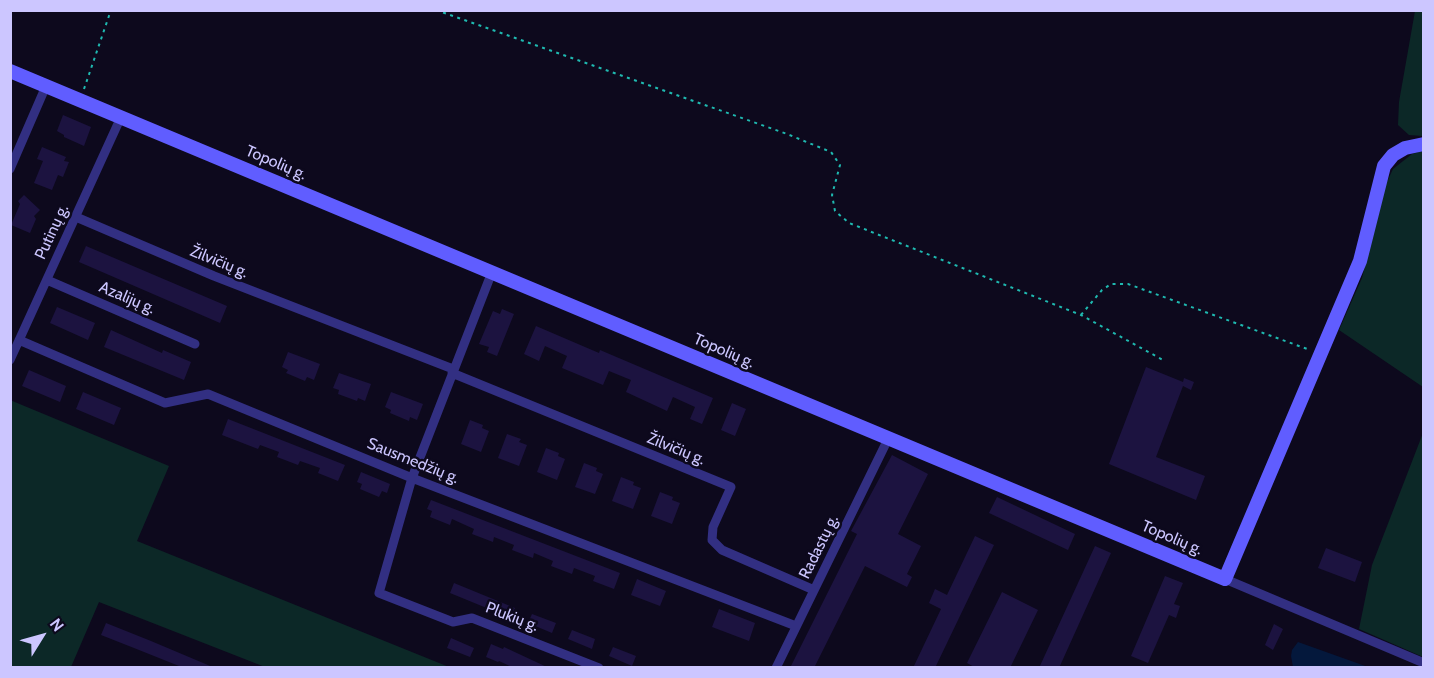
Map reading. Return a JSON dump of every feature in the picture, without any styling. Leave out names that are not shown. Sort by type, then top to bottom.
[{"type":"street","name":"Topolių g.","points":[[10,71],[1424,663]]},
{"type":"street","points":[[10,169],[46,86]]},
{"type":"street","name":"Putinų g.","points":[[10,360],[121,117]]},
{"type":"street","points":[[1225,579],[1360,261],[1384,165],[1405,148],[1424,144]]},
{"type":"street","name":"Žilvičių g.","points":[[76,217],[214,276],[452,371],[731,487],[712,527],[712,540],[722,550],[814,590]]},
{"type":"street","points":[[412,477],[492,272]]},
{"type":"street","name":"Azalijų g.","points":[[47,280],[195,344]]},
{"type":"street","name":"Sausmedžių g.","points":[[19,340],[165,403],[208,394],[412,477],[796,626]]},
{"type":"street","name":"Radastų g.","points":[[776,668],[888,439]]},
{"type":"street","name":"Plukių g.","points":[[412,477],[379,593],[453,622],[472,618],[599,668]]},
{"type":"path","points":[[81,100],[111,10]]},
{"type":"path","points":[[436,10],[787,135],[831,153],[840,165],[832,195],[835,211],[849,223],[1081,315],[1163,360]]},
{"type":"path","points":[[1081,315],[1098,292],[1111,284],[1128,284],[1321,354]]},
{"type":"green space","points":[[1415,11],[1423,11],[1423,136],[1409,135],[1398,125],[1399,102]]},
{"type":"green space","points":[[1423,151],[1423,387],[1339,330],[1362,278],[1385,186],[1393,169],[1412,154]]},
{"type":"green space","points":[[10,400],[169,466],[137,541],[449,667],[265,667],[99,602],[71,667],[11,667]]},
{"type":"green space","points":[[1423,433],[1424,657],[1359,629],[1372,565]]},
{"type":"water","points":[[1298,642],[1368,667],[1293,667],[1292,650]]},
{"type":"building","points":[[63,115],[91,127],[84,146],[64,137],[57,131]]},
{"type":"building","points":[[42,147],[66,157],[64,161],[69,162],[63,177],[58,175],[52,190],[34,183],[43,161],[37,159]]},
{"type":"building","points":[[24,195],[40,210],[34,216],[36,219],[30,233],[11,225],[20,204],[18,201]]},
{"type":"building","points":[[86,246],[227,306],[220,323],[79,262]]},
{"type":"building","points":[[57,307],[95,323],[88,340],[50,323]]},
{"type":"building","points":[[502,309],[514,314],[497,356],[487,352],[489,347],[479,344],[493,311],[500,314]]},
{"type":"building","points":[[536,326],[599,353],[600,350],[713,398],[702,424],[690,419],[695,407],[673,397],[667,411],[626,392],[631,380],[609,371],[603,385],[562,368],[567,356],[545,346],[539,361],[524,354]]},
{"type":"building","points":[[111,330],[162,353],[163,350],[191,362],[184,380],[104,347]]},
{"type":"building","points":[[288,352],[320,364],[314,380],[307,377],[305,381],[286,373],[288,370],[282,367]]},
{"type":"building","points":[[1146,367],[1183,382],[1184,378],[1194,382],[1191,390],[1183,386],[1156,457],[1205,476],[1196,500],[1109,464]]},
{"type":"building","points":[[29,370],[66,386],[60,402],[22,386]]},
{"type":"building","points":[[339,373],[371,384],[365,401],[358,398],[357,401],[338,394],[339,390],[333,388]]},
{"type":"building","points":[[83,392],[121,408],[114,425],[76,409]]},
{"type":"building","points":[[391,392],[423,404],[417,420],[410,417],[409,421],[390,413],[391,410],[385,407]]},
{"type":"building","points":[[732,403],[746,409],[735,436],[721,430]]},
{"type":"building","points":[[228,419],[345,465],[338,481],[318,473],[320,468],[300,461],[298,465],[277,457],[279,452],[260,445],[258,449],[222,435]]},
{"type":"building","points":[[470,420],[483,425],[482,428],[489,431],[481,452],[461,444]]},
{"type":"building","points":[[507,434],[521,439],[519,442],[527,445],[519,466],[498,458]]},
{"type":"building","points":[[546,448],[559,453],[558,456],[565,459],[557,480],[537,472]]},
{"type":"building","points":[[892,455],[928,474],[898,534],[921,546],[907,574],[912,577],[907,587],[865,566],[814,668],[790,668],[857,534],[851,531]]},
{"type":"building","points":[[584,463],[597,468],[596,471],[603,474],[595,494],[575,487]]},
{"type":"building","points":[[361,472],[390,484],[387,493],[382,491],[379,497],[360,489],[362,484],[357,482]]},
{"type":"building","points":[[621,477],[634,482],[633,485],[641,488],[633,509],[612,501]]},
{"type":"building","points":[[660,492],[673,497],[672,500],[680,503],[672,524],[651,516]]},
{"type":"building","points":[[997,497],[1075,534],[1068,550],[989,513]]},
{"type":"building","points":[[431,500],[620,573],[614,589],[593,581],[595,576],[574,568],[572,574],[551,566],[553,561],[534,553],[533,558],[512,550],[514,545],[494,537],[493,542],[472,534],[474,529],[452,519],[450,525],[430,517],[432,511],[427,509]]},
{"type":"building","points":[[975,536],[994,545],[935,668],[913,668],[941,609],[929,603],[935,589],[947,595]]},
{"type":"building","points":[[1095,546],[1111,553],[1059,668],[1039,668]]},
{"type":"building","points":[[1326,548],[1362,562],[1355,582],[1318,568]]},
{"type":"building","points":[[1165,576],[1183,583],[1174,604],[1180,606],[1176,618],[1169,615],[1148,663],[1131,656]]},
{"type":"building","points":[[637,579],[666,591],[660,606],[631,595]]},
{"type":"building","points":[[454,583],[515,608],[511,618],[450,593]]},
{"type":"building","points":[[1002,592],[1038,610],[1010,668],[976,668],[967,663]]},
{"type":"building","points":[[719,609],[755,623],[749,641],[712,627]]},
{"type":"building","points":[[532,614],[556,623],[552,633],[528,623]]},
{"type":"building","points":[[106,623],[215,668],[184,668],[101,635]]},
{"type":"building","points":[[1274,624],[1283,629],[1273,650],[1265,645]]},
{"type":"building","points":[[572,630],[595,639],[592,649],[568,639]]},
{"type":"building","points":[[451,638],[474,648],[470,657],[447,648]]},
{"type":"building","points":[[491,644],[503,649],[504,647],[549,668],[514,668],[498,662],[486,657]]},
{"type":"building","points":[[613,647],[636,656],[632,666],[609,656]]}]
